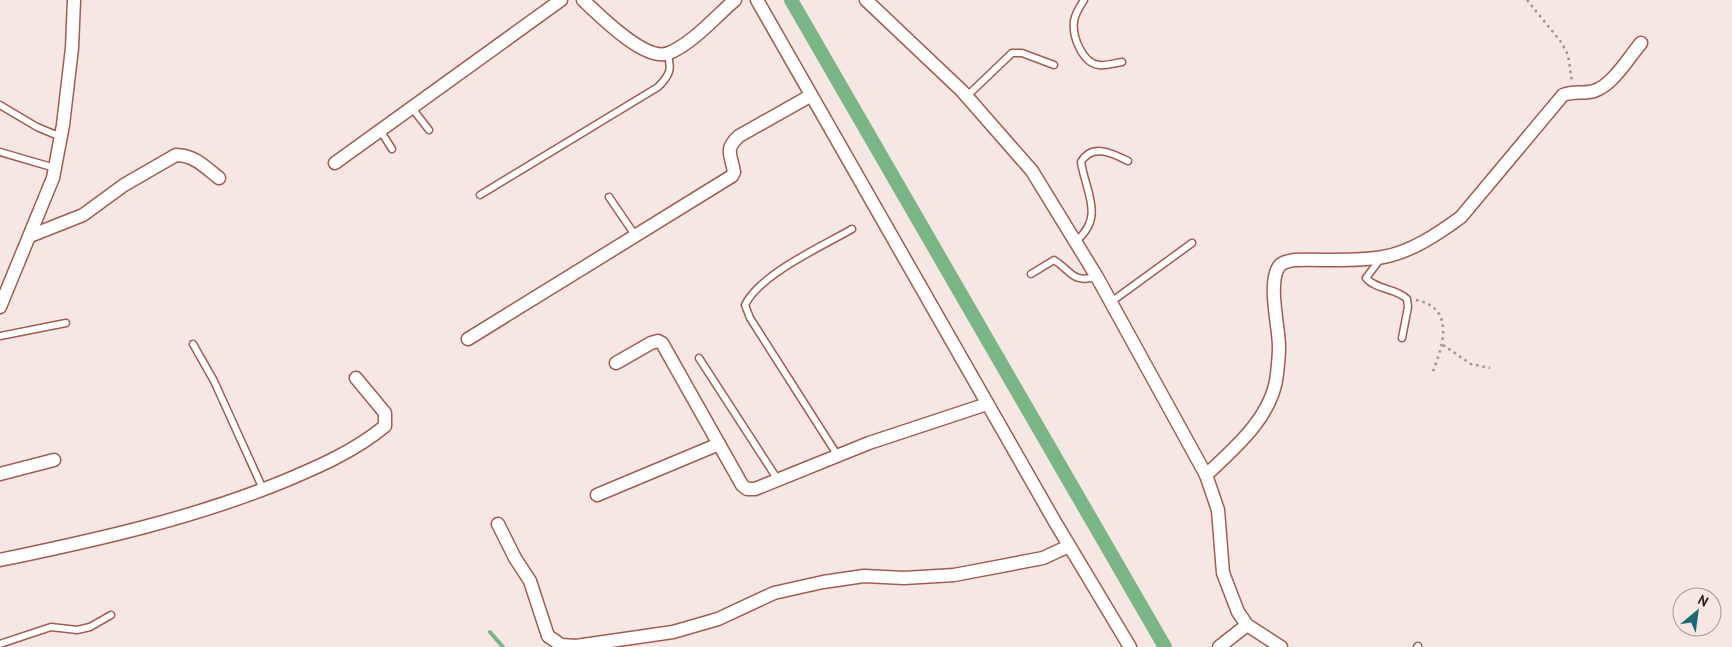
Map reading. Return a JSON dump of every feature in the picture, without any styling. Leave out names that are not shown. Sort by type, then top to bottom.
[{"type":"street","points":[[0,307],[30,236],[55,168],[61,137],[72,48],[74,0]]},
{"type":"street","points":[[335,163],[561,0]]},
{"type":"street","points":[[583,0],[620,34],[653,54],[667,54],[690,39],[731,2]]},
{"type":"street","points":[[757,0],[987,404],[1130,647]]},
{"type":"street","points":[[866,0],[967,96],[1032,171],[1097,277],[1206,475],[1218,510],[1219,544],[1224,573],[1238,612],[1246,624],[1281,647]]},
{"type":"street","points":[[1206,475],[1253,428],[1272,394],[1277,378],[1279,348],[1274,284],[1278,268],[1284,262],[1382,257],[1404,251],[1440,232],[1461,217],[1563,95],[1573,91],[1594,90],[1608,83],[1641,43]]},
{"type":"street","points":[[468,339],[732,176],[734,172],[729,149],[730,144],[739,136],[810,96]]},
{"type":"street","points":[[30,236],[82,215],[124,184],[176,155],[185,155],[196,160],[219,178]]},
{"type":"street","points":[[616,363],[652,343],[658,341],[662,343],[742,485],[755,489],[869,443],[987,404]]},
{"type":"street","points":[[0,560],[152,525],[263,489],[314,468],[370,438],[385,426],[385,413],[356,378]]},
{"type":"street","points":[[597,495],[719,444]]},
{"type":"street","points":[[0,474],[54,460]]},
{"type":"street","points":[[498,524],[515,558],[530,581],[548,636],[561,645],[576,646],[673,632],[718,619],[774,593],[823,582],[864,576],[904,578],[954,575],[1043,558],[1069,546]]},
{"type":"street","points":[[1219,647],[1246,624]]},
{"type":"lane","points":[[1084,0],[1074,21],[1074,36],[1083,54],[1091,63],[1100,66],[1122,62]]},
{"type":"lane","points":[[967,96],[1012,53],[1022,53],[1054,65]]},
{"type":"lane","points":[[480,195],[658,86],[670,71],[671,64],[667,54]]},
{"type":"lane","points":[[0,105],[37,127],[61,137]]},
{"type":"lane","points":[[412,108],[429,130]]},
{"type":"lane","points":[[380,130],[392,149]]},
{"type":"lane","points":[[1076,241],[1087,232],[1093,212],[1081,162],[1085,156],[1095,151],[1108,152],[1128,161]]},
{"type":"lane","points":[[0,152],[55,168]]},
{"type":"lane","points":[[609,197],[635,235]]},
{"type":"lane","points":[[838,456],[750,318],[745,305],[750,294],[763,281],[852,229]]},
{"type":"lane","points":[[1111,302],[1192,243]]},
{"type":"lane","points":[[1382,257],[1366,278],[1376,284],[1402,293],[1407,299],[1408,307],[1402,338]]},
{"type":"lane","points":[[1031,274],[1054,260],[1077,279],[1097,277]]},
{"type":"lane","points":[[0,336],[66,323]]},
{"type":"lane","points":[[193,344],[214,381],[263,489]]},
{"type":"lane","points":[[700,358],[778,480]]},
{"type":"lane","points":[[0,644],[51,627],[78,630],[90,627],[111,615]]},
{"type":"path","points":[[1527,0],[1561,42],[1568,55],[1573,91]]},
{"type":"path","points":[[1407,299],[1422,301],[1432,307],[1441,318],[1444,336],[1443,345],[1432,374]]},
{"type":"path","points":[[1443,345],[1472,364],[1490,368]]},
{"type":"waterway","points":[[791,0],[1165,647]]},
{"type":"waterway","points":[[490,632],[503,647]]}]
